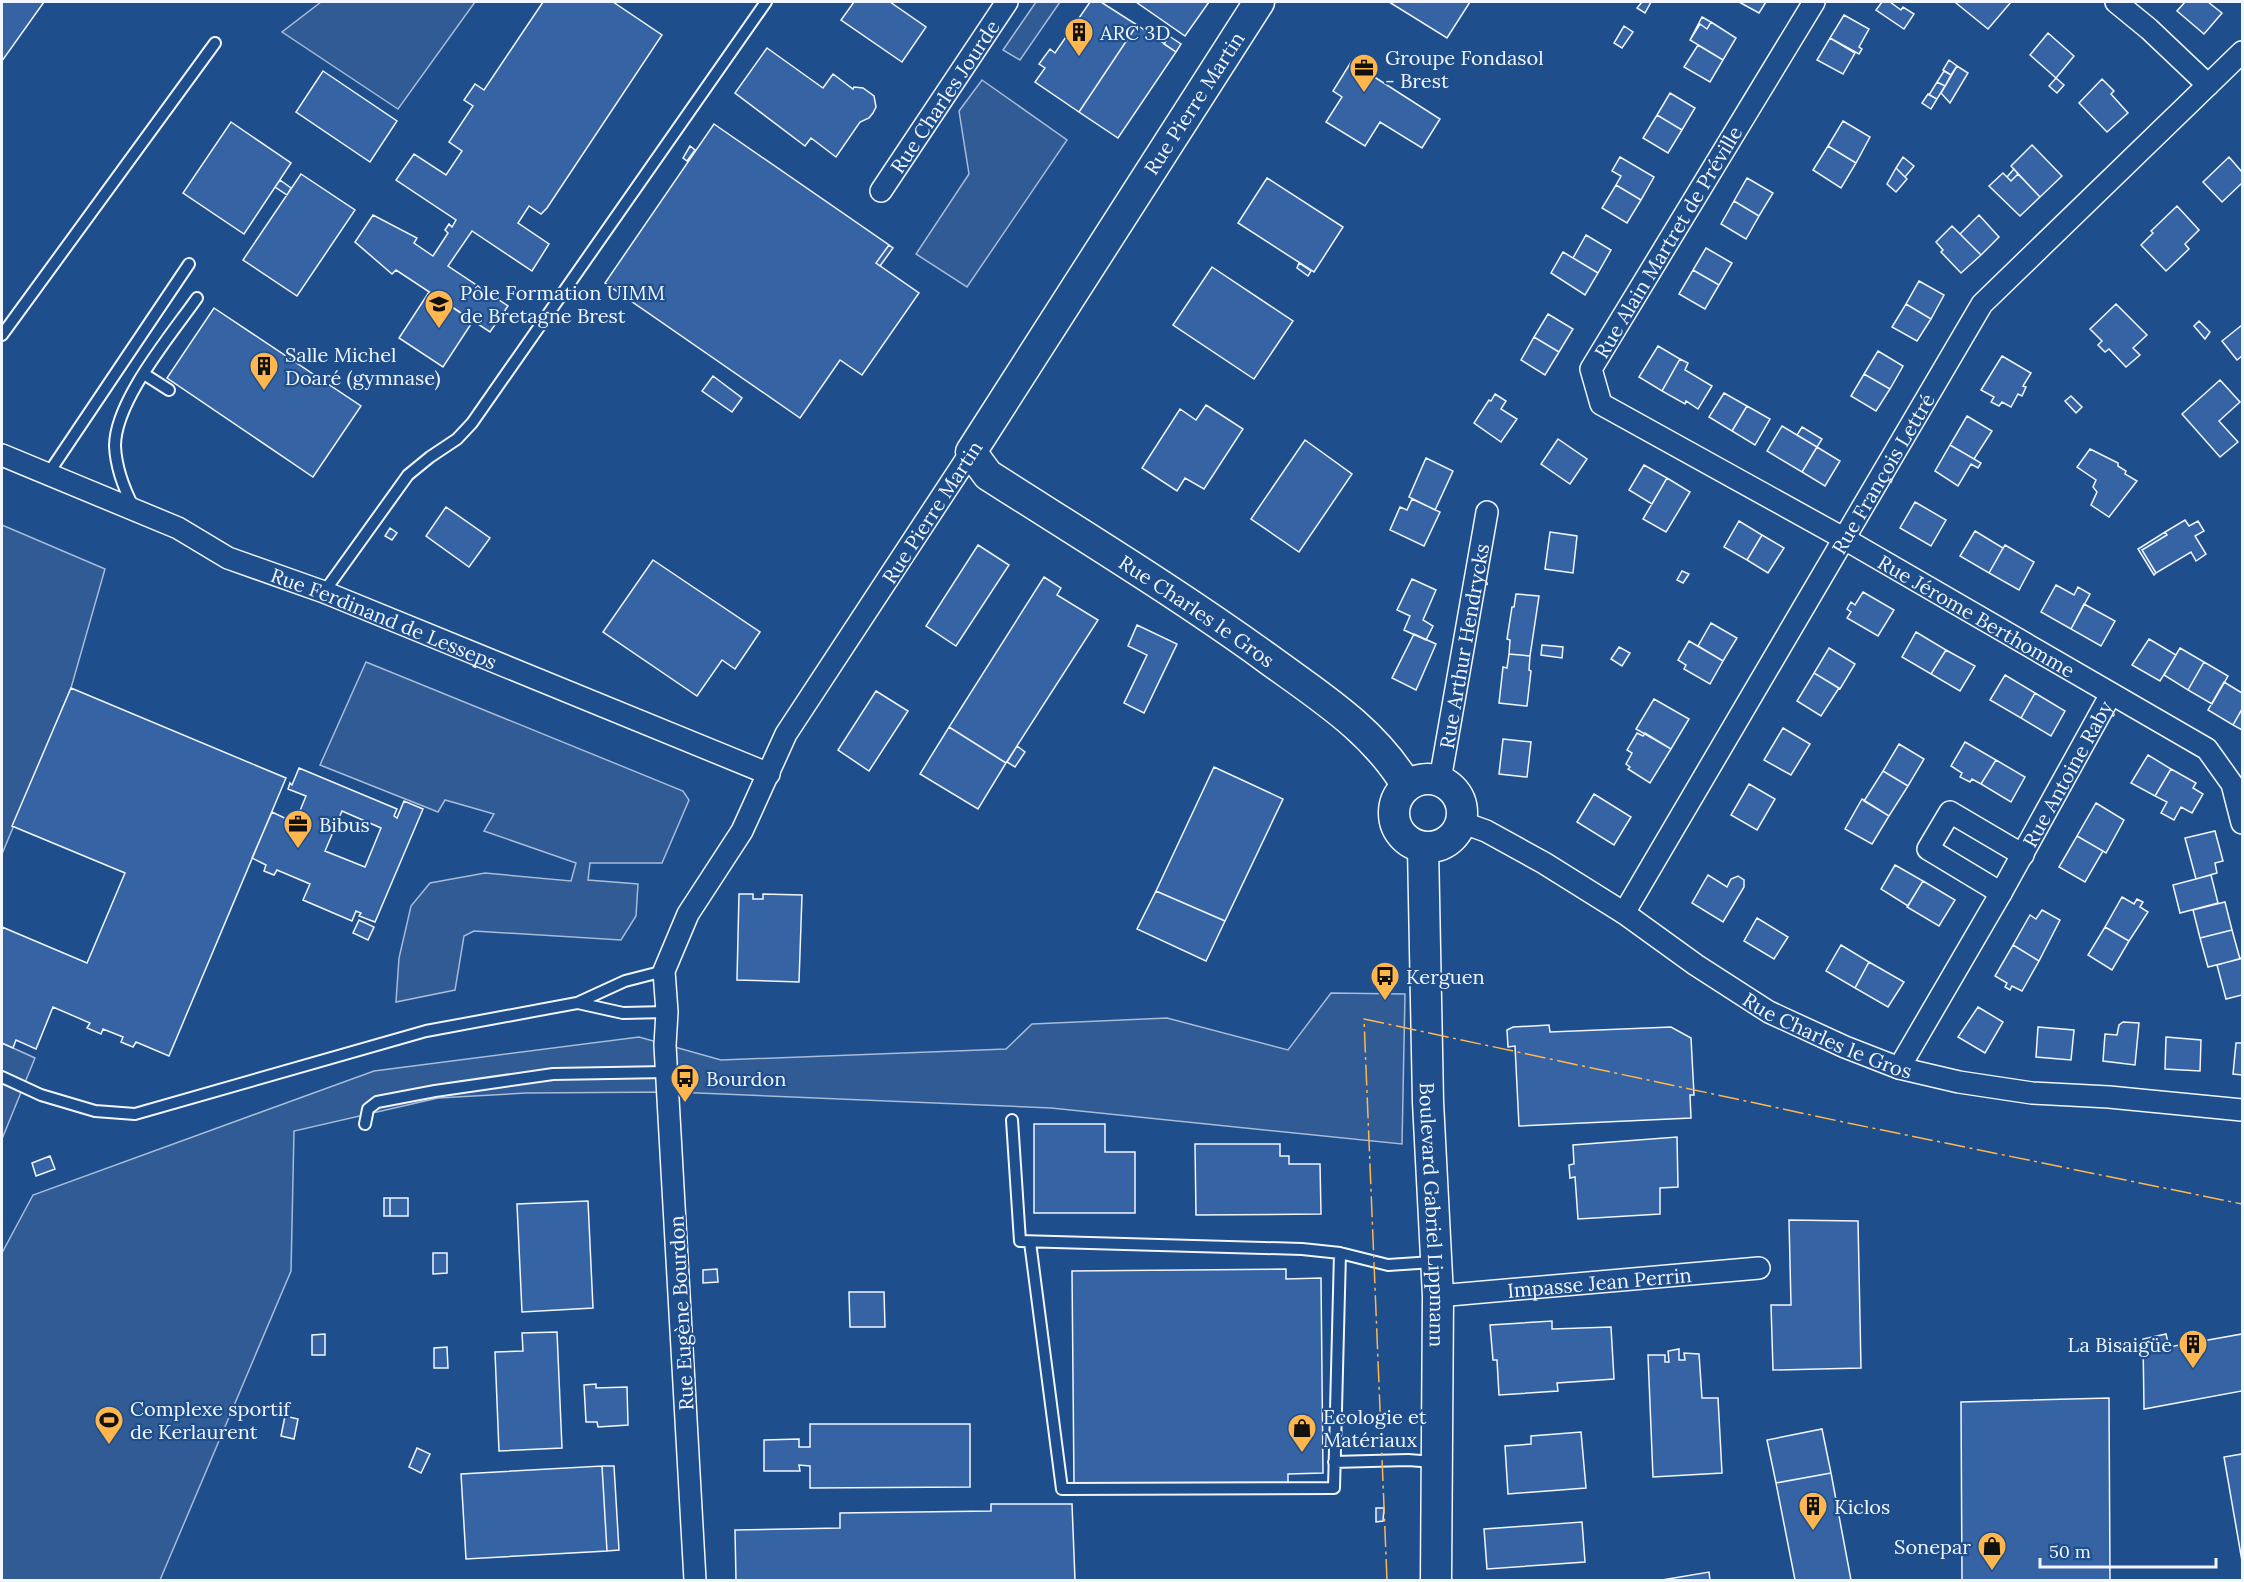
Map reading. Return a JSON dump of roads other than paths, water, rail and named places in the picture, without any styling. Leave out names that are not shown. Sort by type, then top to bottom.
[{"type":"street","name":"Rue Charles Jourde","points":[[881,191],[1007,2]]},
{"type":"street","name":"Rue Pierre Martin","points":[[665,1045],[667,1012],[664,971],[688,914],[742,831],[786,734],[971,452],[1259,2]]},
{"type":"street","name":"Rue Alain Martret de Préville","points":[[1814,2],[1591,369],[1601,404],[1843,538]]},
{"type":"street","points":[[2116,2],[2149,29],[2208,85]]},
{"type":"street","name":"Rue François Lettré","points":[[1624,913],[1982,304],[2242,52]]},
{"type":"street","name":"Rue Charles le Gros","points":[[971,452],[988,476],[1195,606],[1343,713],[1372,739],[1394,765],[1407,786]]},
{"type":"street","name":"Rue Ferdinand de Lesseps","points":[[2,455],[178,528],[228,558],[324,592],[769,774]]},
{"type":"street","name":"Rue Arthur Hendrycks","points":[[1440,780],[1487,512]]},
{"type":"street","name":"Rue Jérome Berthomme","points":[[1843,538],[2206,749],[2232,784],[2242,823]]},
{"type":"street","name":"Rue Antoine Raby","points":[[1899,1068],[2023,855],[2111,694]]},
{"type":"street","points":[[1428,778],[1440,780],[1456,792],[1461,801],[1461,822],[1457,831],[1442,844],[1423,847],[1403,837],[1394,816],[1395,805],[1399,795],[1417,780],[1428,778]]},
{"type":"street","name":"Rue Antoine Raby","points":[[2001,893],[1928,849],[1950,812],[2023,855]]},
{"type":"street","name":"Rue Charles le Gros","points":[[1461,822],[1486,831],[1624,913],[1696,965],[1769,1012],[1845,1047],[1899,1068],[1959,1082],[2032,1093],[2119,1098],[2242,1110]]},
{"type":"street","name":"Boulevard Gabriel Lippmann","points":[[1423,847],[1428,1102],[1438,1296],[1436,1581]]},
{"type":"street","name":"Rue Eugène Bourdon","points":[[665,1045],[695,1581]]},
{"type":"street","name":"Impasse Jean Perrin","points":[[1438,1296],[1759,1268]]},
{"type":"lane","points":[[324,592],[408,475],[457,439],[471,423],[766,2]]},
{"type":"lane","points":[[2,335],[215,42]]},
{"type":"lane","points":[[48,474],[189,264]]},
{"type":"lane","points":[[135,510],[119,471],[115,445],[120,417],[132,391],[197,297]]},
{"type":"lane","points":[[144,374],[169,390]]},
{"type":"lane","points":[[2,1077],[41,1095],[85,1108],[135,1114],[426,1031],[577,1003],[625,981],[664,971]]},
{"type":"lane","points":[[577,1003],[623,1013],[667,1012]]},
{"type":"lane","points":[[365,1124],[368,1109],[377,1102],[435,1091],[553,1074],[667,1072]]},
{"type":"lane","points":[[1012,1120],[1020,1241],[1302,1249],[1340,1253],[1388,1265],[1437,1261]]},
{"type":"lane","points":[[1030,1242],[1062,1490],[1334,1488],[1340,1253]]},
{"type":"lane","points":[[1334,1462],[1408,1460],[1437,1462]]},
{"type":"place","name":"ARC 3D","points":[[1079,58]]},
{"type":"place","name":"Groupe Fondasol - Brest","points":[[1364,94]]},
{"type":"place","name":"Pôle Formation UIMM de Bretagne Brest","points":[[439,330]]},
{"type":"place","name":"Salle Michel Doaré (gymnase)","points":[[264,392]]},
{"type":"place","name":"Bibus","points":[[298,850]]},
{"type":"place","name":"Kerguen","points":[[1385,1002]]},
{"type":"place","name":"Bourdon","points":[[685,1104]]},
{"type":"place","name":"La Bisaigüe","points":[[2193,1370]]},
{"type":"place","name":"Complexe sportif de Kerlaurent","points":[[109,1446]]},
{"type":"place","name":"Ecologie et Matériaux","points":[[1302,1454]]},
{"type":"place","name":"Kiclos","points":[[1813,1532]]},
{"type":"place","name":"Sonepar","points":[[1992,1572]]}]
